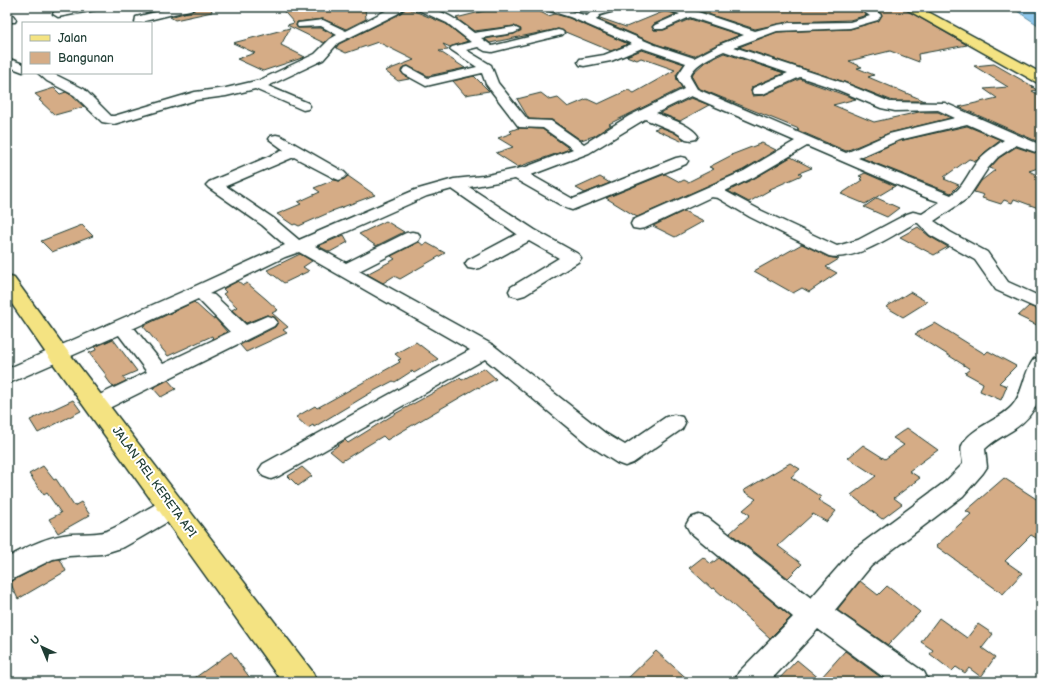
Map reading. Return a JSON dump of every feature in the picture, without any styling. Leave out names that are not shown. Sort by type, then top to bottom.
[{"type":"main road","points":[[910,7],[1041,73]]},
{"type":"main road","points":[[922,7],[1041,79]]},
{"type":"main road","name":"JALAN REL KERETA API","points":[[7,282],[58,354],[301,682]]},
{"type":"street","points":[[58,14],[95,7]]},
{"type":"street","points":[[140,22],[140,19],[146,17],[190,7]]},
{"type":"street","points":[[45,74],[79,92],[109,120],[195,96],[226,92],[256,85],[308,63],[319,57],[334,41],[400,7]]},
{"type":"street","points":[[420,7],[451,21],[489,49],[558,33]]},
{"type":"street","points":[[548,7],[570,13],[644,44],[680,58],[695,62]]},
{"type":"street","points":[[589,21],[596,13],[617,7]]},
{"type":"street","points":[[669,7],[757,35]]},
{"type":"street","points":[[867,8],[875,14],[875,17],[865,21],[842,26],[780,28],[724,46],[707,54],[695,62],[684,74],[684,77],[691,91],[931,194],[953,201]]},
{"type":"street","points":[[659,27],[691,13]]},
{"type":"street","points":[[798,16],[818,27]]},
{"type":"street","points":[[302,25],[323,22],[345,35]]},
{"type":"street","points":[[514,30],[477,40],[456,49],[487,68],[492,84],[524,124],[546,124],[584,150]]},
{"type":"street","points":[[584,62],[607,58],[627,49],[644,44]]},
{"type":"street","points":[[724,46],[844,88],[886,105],[940,106],[1041,150]]},
{"type":"street","points":[[7,62],[22,69]]},
{"type":"street","points":[[408,71],[426,82],[487,68]]},
{"type":"street","points":[[7,72],[22,69]]},
{"type":"street","points":[[758,91],[799,73]]},
{"type":"street","points":[[256,85],[303,106]]},
{"type":"street","points":[[7,377],[198,292],[279,253],[299,246],[421,193],[454,184],[483,181],[517,174],[584,150],[634,119],[691,91]]},
{"type":"street","points":[[646,114],[680,128],[691,136]]},
{"type":"street","points":[[846,158],[894,137],[969,119]]},
{"type":"street","points":[[276,139],[339,175]]},
{"type":"street","points":[[924,220],[953,201],[966,190],[982,165],[993,154],[1015,139]]},
{"type":"street","points":[[639,224],[749,174],[806,141]]},
{"type":"street","points":[[295,151],[214,185],[245,205],[299,246],[346,270],[486,350],[596,439],[625,457],[674,423]]},
{"type":"street","points":[[517,174],[572,205],[681,161]]},
{"type":"street","points":[[454,184],[529,234],[572,258],[518,290]]},
{"type":"street","points":[[710,192],[723,195],[756,214],[835,252],[844,251],[873,238],[913,217],[924,220],[933,229],[982,256],[990,266],[997,281],[1002,286],[1041,304]]},
{"type":"street","points":[[474,264],[529,234]]},
{"type":"street","points":[[346,270],[412,237]]},
{"type":"street","points":[[207,300],[243,333]]},
{"type":"street","points":[[97,405],[267,322]]},
{"type":"street","points":[[128,334],[160,374]]},
{"type":"street","points":[[271,470],[486,350]]},
{"type":"street","points":[[749,682],[814,614],[862,558],[954,489],[975,467],[973,447],[979,440],[1004,426],[1018,415],[1025,406],[1034,386],[1038,367],[1041,364]]},
{"type":"street","points":[[7,571],[59,540],[106,542],[121,536],[172,507]]},
{"type":"street","points":[[699,525],[814,614],[914,682]]},
{"type":"water","points":[[1011,7],[1041,7],[1041,27]]},
{"type":"building","points":[[196,7],[211,7],[212,12],[175,20],[170,17],[194,10]]},
{"type":"building","points":[[280,7],[365,7],[366,19],[346,29],[323,19],[297,22],[296,26],[298,28],[321,28],[334,35],[324,43],[287,25],[294,23]]},
{"type":"building","points":[[500,7],[531,7],[548,16],[555,14],[569,18],[628,44],[611,51],[558,29],[490,43],[485,39],[514,34],[521,29],[514,26],[474,31],[456,18]]},
{"type":"building","points":[[686,7],[859,7],[859,10],[867,15],[850,20],[789,22],[755,29]]},
{"type":"building","points":[[882,7],[903,8],[967,45],[918,54],[919,62],[890,51],[849,61],[862,67],[857,68],[874,75],[868,77],[925,101],[893,101],[844,82],[739,47],[777,32],[850,29],[878,21],[882,15],[878,11]]},
{"type":"building","points":[[407,8],[446,24],[468,41],[450,47],[443,44],[448,50],[439,51],[465,68],[428,76],[408,66],[403,67],[401,72],[409,79],[398,81],[385,71],[414,60],[378,42],[346,53],[336,48],[339,44],[398,15]]},
{"type":"building","points":[[665,11],[676,14],[654,24],[652,27],[654,30],[664,30],[690,19],[740,35],[694,56],[656,44],[598,19],[600,18],[626,27]]},
{"type":"building","points":[[290,28],[281,45],[305,57],[263,71],[237,59],[255,53],[233,43]]},
{"type":"building","points":[[642,50],[684,64],[676,75],[682,88],[609,124],[611,125],[594,136],[581,140],[552,120],[529,119],[517,99],[541,93],[550,100],[558,98],[568,107],[587,99],[598,104],[628,90],[634,93],[675,70],[641,58],[637,60],[626,56]]},
{"type":"building","points":[[724,53],[784,73],[752,87],[751,91],[753,96],[764,95],[800,79],[856,99],[833,105],[874,122],[919,112],[938,112],[951,118],[889,133],[846,151],[797,130],[799,129],[698,88],[692,77],[693,73],[705,62]]},
{"type":"building","points":[[994,64],[1034,87],[1032,87],[1037,90],[1032,91],[1041,96],[1041,143],[959,107],[997,98],[984,89],[1008,87],[974,66]]},
{"type":"building","points":[[474,76],[489,91],[465,95],[453,81]]},
{"type":"building","points":[[54,88],[60,94],[66,92],[71,95],[84,107],[55,115],[39,100],[41,99],[35,94]]},
{"type":"building","points":[[691,98],[709,105],[680,121],[660,113]]},
{"type":"building","points":[[967,126],[1001,140],[976,161],[969,159],[944,177],[946,178],[944,179],[959,185],[951,193],[862,158],[899,141]]},
{"type":"building","points":[[660,127],[673,132],[684,139],[681,141],[654,129]]},
{"type":"building","points":[[518,128],[542,129],[570,149],[518,167],[496,153],[513,147],[498,138],[512,133],[510,131]]},
{"type":"building","points":[[762,143],[776,150],[743,170],[637,217],[606,198],[665,174],[680,182],[684,180],[688,182],[714,169],[709,167],[731,155]]},
{"type":"building","points":[[1016,147],[1041,155],[1041,167],[1029,171],[1041,177],[1041,209],[1014,199],[1012,203],[1004,200],[1001,204],[982,198],[984,195],[974,192],[981,181],[995,170],[990,168],[999,158]]},
{"type":"building","points":[[791,157],[812,168],[799,173],[802,175],[768,190],[770,190],[749,202],[728,191],[755,178]]},
{"type":"building","points":[[865,173],[895,186],[865,204],[841,194],[862,180],[860,179],[862,177],[859,176]]},
{"type":"building","points":[[348,176],[375,195],[332,211],[299,226],[295,224],[293,225],[277,214],[301,204],[298,202],[320,192],[314,188],[334,180],[340,181]]},
{"type":"building","points":[[600,177],[610,183],[585,193],[576,188]]},
{"type":"building","points":[[877,198],[899,208],[887,217],[864,207]]},
{"type":"building","points":[[684,211],[704,221],[675,237],[653,226]]},
{"type":"building","points":[[386,221],[404,232],[376,246],[359,234]]},
{"type":"building","points":[[82,225],[93,236],[52,252],[41,241]]},
{"type":"building","points":[[918,227],[929,236],[948,247],[934,255],[900,237]]},
{"type":"building","points":[[344,235],[348,242],[330,252],[318,246]]},
{"type":"building","points":[[419,242],[423,245],[427,243],[445,253],[400,279],[394,276],[383,283],[367,274],[395,259],[391,256]]},
{"type":"building","points":[[802,244],[828,257],[839,259],[826,267],[837,273],[809,292],[802,288],[793,293],[754,271]]},
{"type":"building","points":[[300,254],[312,261],[303,267],[309,271],[284,283],[267,270]]},
{"type":"building","points":[[238,281],[243,285],[247,283],[278,310],[272,313],[288,327],[283,330],[287,333],[246,352],[240,345],[275,327],[278,322],[274,317],[267,315],[246,323],[232,310],[237,307],[223,294],[226,292],[223,289]]},
{"type":"building","points":[[910,292],[927,302],[903,317],[886,307]]},
{"type":"building","points":[[194,302],[213,319],[215,318],[227,332],[213,339],[212,336],[168,356],[143,326]]},
{"type":"building","points":[[1029,306],[1041,311],[1041,327],[1018,316]]},
{"type":"building","points":[[935,323],[985,354],[988,351],[1016,366],[999,383],[1007,386],[1001,400],[980,391],[983,383],[965,373],[970,369],[915,334]]},
{"type":"building","points":[[113,339],[137,371],[123,377],[126,381],[113,387],[105,376],[107,376],[89,353],[96,350],[95,347]]},
{"type":"building","points":[[416,342],[438,359],[414,373],[412,371],[395,382],[393,381],[372,392],[314,427],[313,425],[308,428],[296,417],[315,406],[317,408],[400,362],[398,360],[401,359],[395,354]]},
{"type":"building","points":[[484,368],[496,379],[479,388],[478,387],[387,440],[383,436],[342,461],[330,451],[345,440],[348,443],[393,415],[460,378],[462,380]]},
{"type":"building","points":[[168,380],[176,389],[161,397],[153,388]]},
{"type":"building","points":[[73,400],[81,411],[38,433],[30,420]]},
{"type":"building","points":[[907,428],[938,450],[909,471],[920,478],[894,498],[902,504],[882,519],[851,495],[876,476],[848,458],[863,445],[885,459],[904,445],[893,438]]},
{"type":"building","points":[[790,463],[800,469],[791,477],[821,497],[818,500],[836,511],[827,522],[813,514],[778,546],[802,564],[788,578],[730,533],[750,515],[743,510],[756,499],[743,491]]},
{"type":"building","points":[[43,466],[54,480],[56,479],[74,506],[81,502],[90,515],[58,533],[49,519],[61,513],[47,493],[44,495],[29,474]]},
{"type":"building","points":[[302,467],[312,476],[298,486],[288,476]]},
{"type":"building","points":[[1004,478],[1041,502],[1041,541],[1031,535],[1005,561],[1022,573],[1003,594],[936,546],[971,514],[966,511]]},
{"type":"building","points":[[703,557],[711,564],[719,558],[791,617],[770,638],[714,588],[712,589],[689,568]]},
{"type":"building","points":[[60,559],[66,571],[18,599],[10,582],[53,560]]},
{"type":"building","points":[[860,581],[878,595],[887,586],[920,612],[888,645],[837,610]]},
{"type":"building","points":[[939,618],[967,638],[978,624],[993,634],[982,648],[995,657],[981,677],[969,668],[965,673],[956,667],[952,671],[930,654],[933,650],[921,642]]},
{"type":"building","points":[[656,651],[691,682],[624,682]]},
{"type":"building","points":[[845,651],[887,682],[776,682],[797,660],[820,679]]},
{"type":"building","points":[[231,652],[253,682],[189,682]]}]
